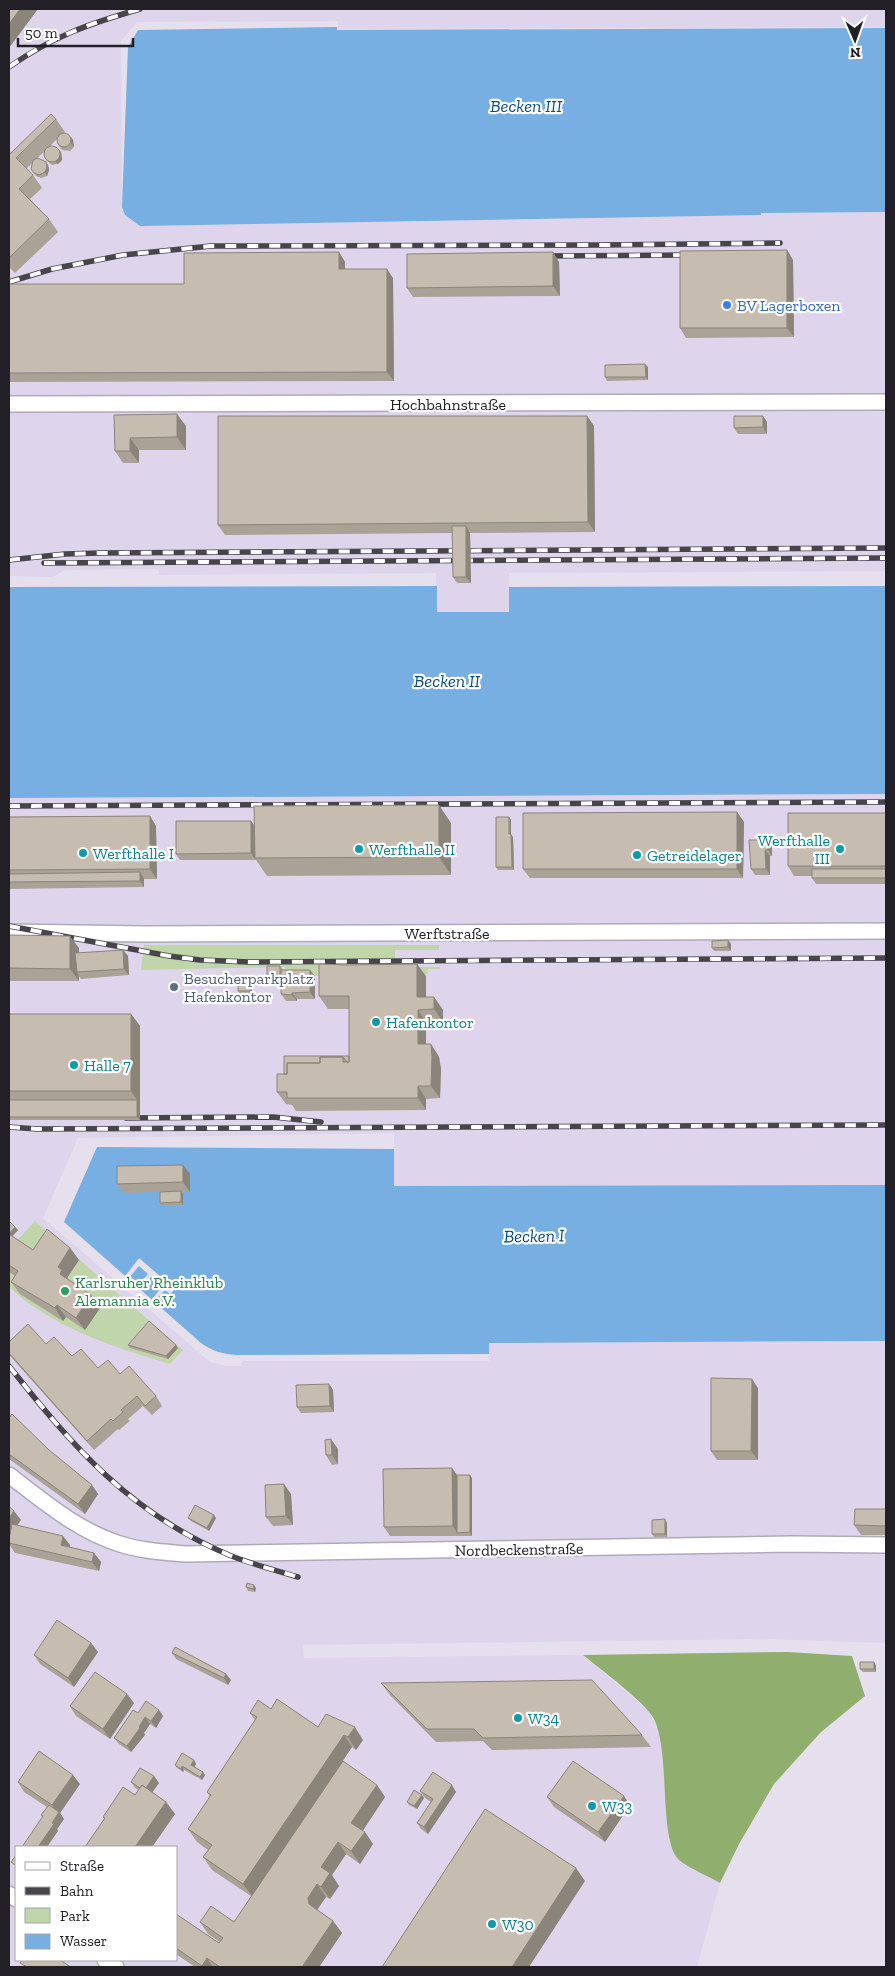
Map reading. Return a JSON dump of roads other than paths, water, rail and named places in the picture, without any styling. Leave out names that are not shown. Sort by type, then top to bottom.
[{"type":"street","name":"Hochbahnstraße","points":[[9,404],[886,402]]},
{"type":"street","name":"Werftstraße","points":[[9,932],[154,934],[886,931]]},
{"type":"street","name":"Nordbeckenstraße","points":[[9,1475],[75,1523],[107,1540],[153,1551],[186,1554],[229,1555],[353,1551],[886,1545]]},
{"type":"water","name":"Becken III","points":[[337,27],[337,30],[886,28],[886,212],[140,226],[125,215],[122,207],[128,47],[138,30]]},
{"type":"water","name":"Becken II","points":[[437,586],[437,612],[509,612],[509,587],[886,586],[886,794],[9,798],[9,587]]},
{"type":"water","name":"Becken I","points":[[97,1147],[394,1149],[394,1186],[886,1185],[886,1341],[489,1343],[489,1354],[236,1355],[222,1353],[201,1343],[64,1222]]},
{"type":"railway","points":[[9,67],[41,47],[72,32],[140,9]]},
{"type":"railway","points":[[9,282],[52,269],[123,255],[211,246],[780,243]]},
{"type":"railway","points":[[541,256],[694,255]]},
{"type":"railway","points":[[9,560],[65,554],[100,553],[886,548]]},
{"type":"railway","points":[[44,563],[886,558]]},
{"type":"railway","points":[[9,806],[886,802]]},
{"type":"railway","points":[[9,926],[169,956],[200,960],[249,962],[886,958]]},
{"type":"railway","points":[[126,1118],[273,1117],[321,1122]]},
{"type":"railway","points":[[9,1127],[37,1129],[886,1125]]},
{"type":"railway","points":[[9,1366],[81,1451],[106,1476],[133,1498],[162,1519],[194,1538],[229,1555],[298,1577]]},
{"type":"place","name":"BV Lagerboxen","points":[[727,305]]},
{"type":"place","name":"Werfthalle II","points":[[359,849]]},
{"type":"place","name":"Werfthalle III","points":[[840,849]]},
{"type":"place","name":"Werfthalle I","points":[[83,853]]},
{"type":"place","name":"Getreidelager","points":[[637,855]]},
{"type":"place","name":"Besucherparkplatz Hafenkontor","points":[[174,987]]},
{"type":"place","name":"Hafenkontor","points":[[376,1022]]},
{"type":"place","name":"Halle 7","points":[[74,1065]]},
{"type":"place","name":"Karlsruher Rheinklub Alemannia e.V.","points":[[65,1291]]},
{"type":"place","name":"W34","points":[[518,1718]]},
{"type":"place","name":"W33","points":[[592,1806]]},
{"type":"place","name":"W30","points":[[492,1924]]}]
